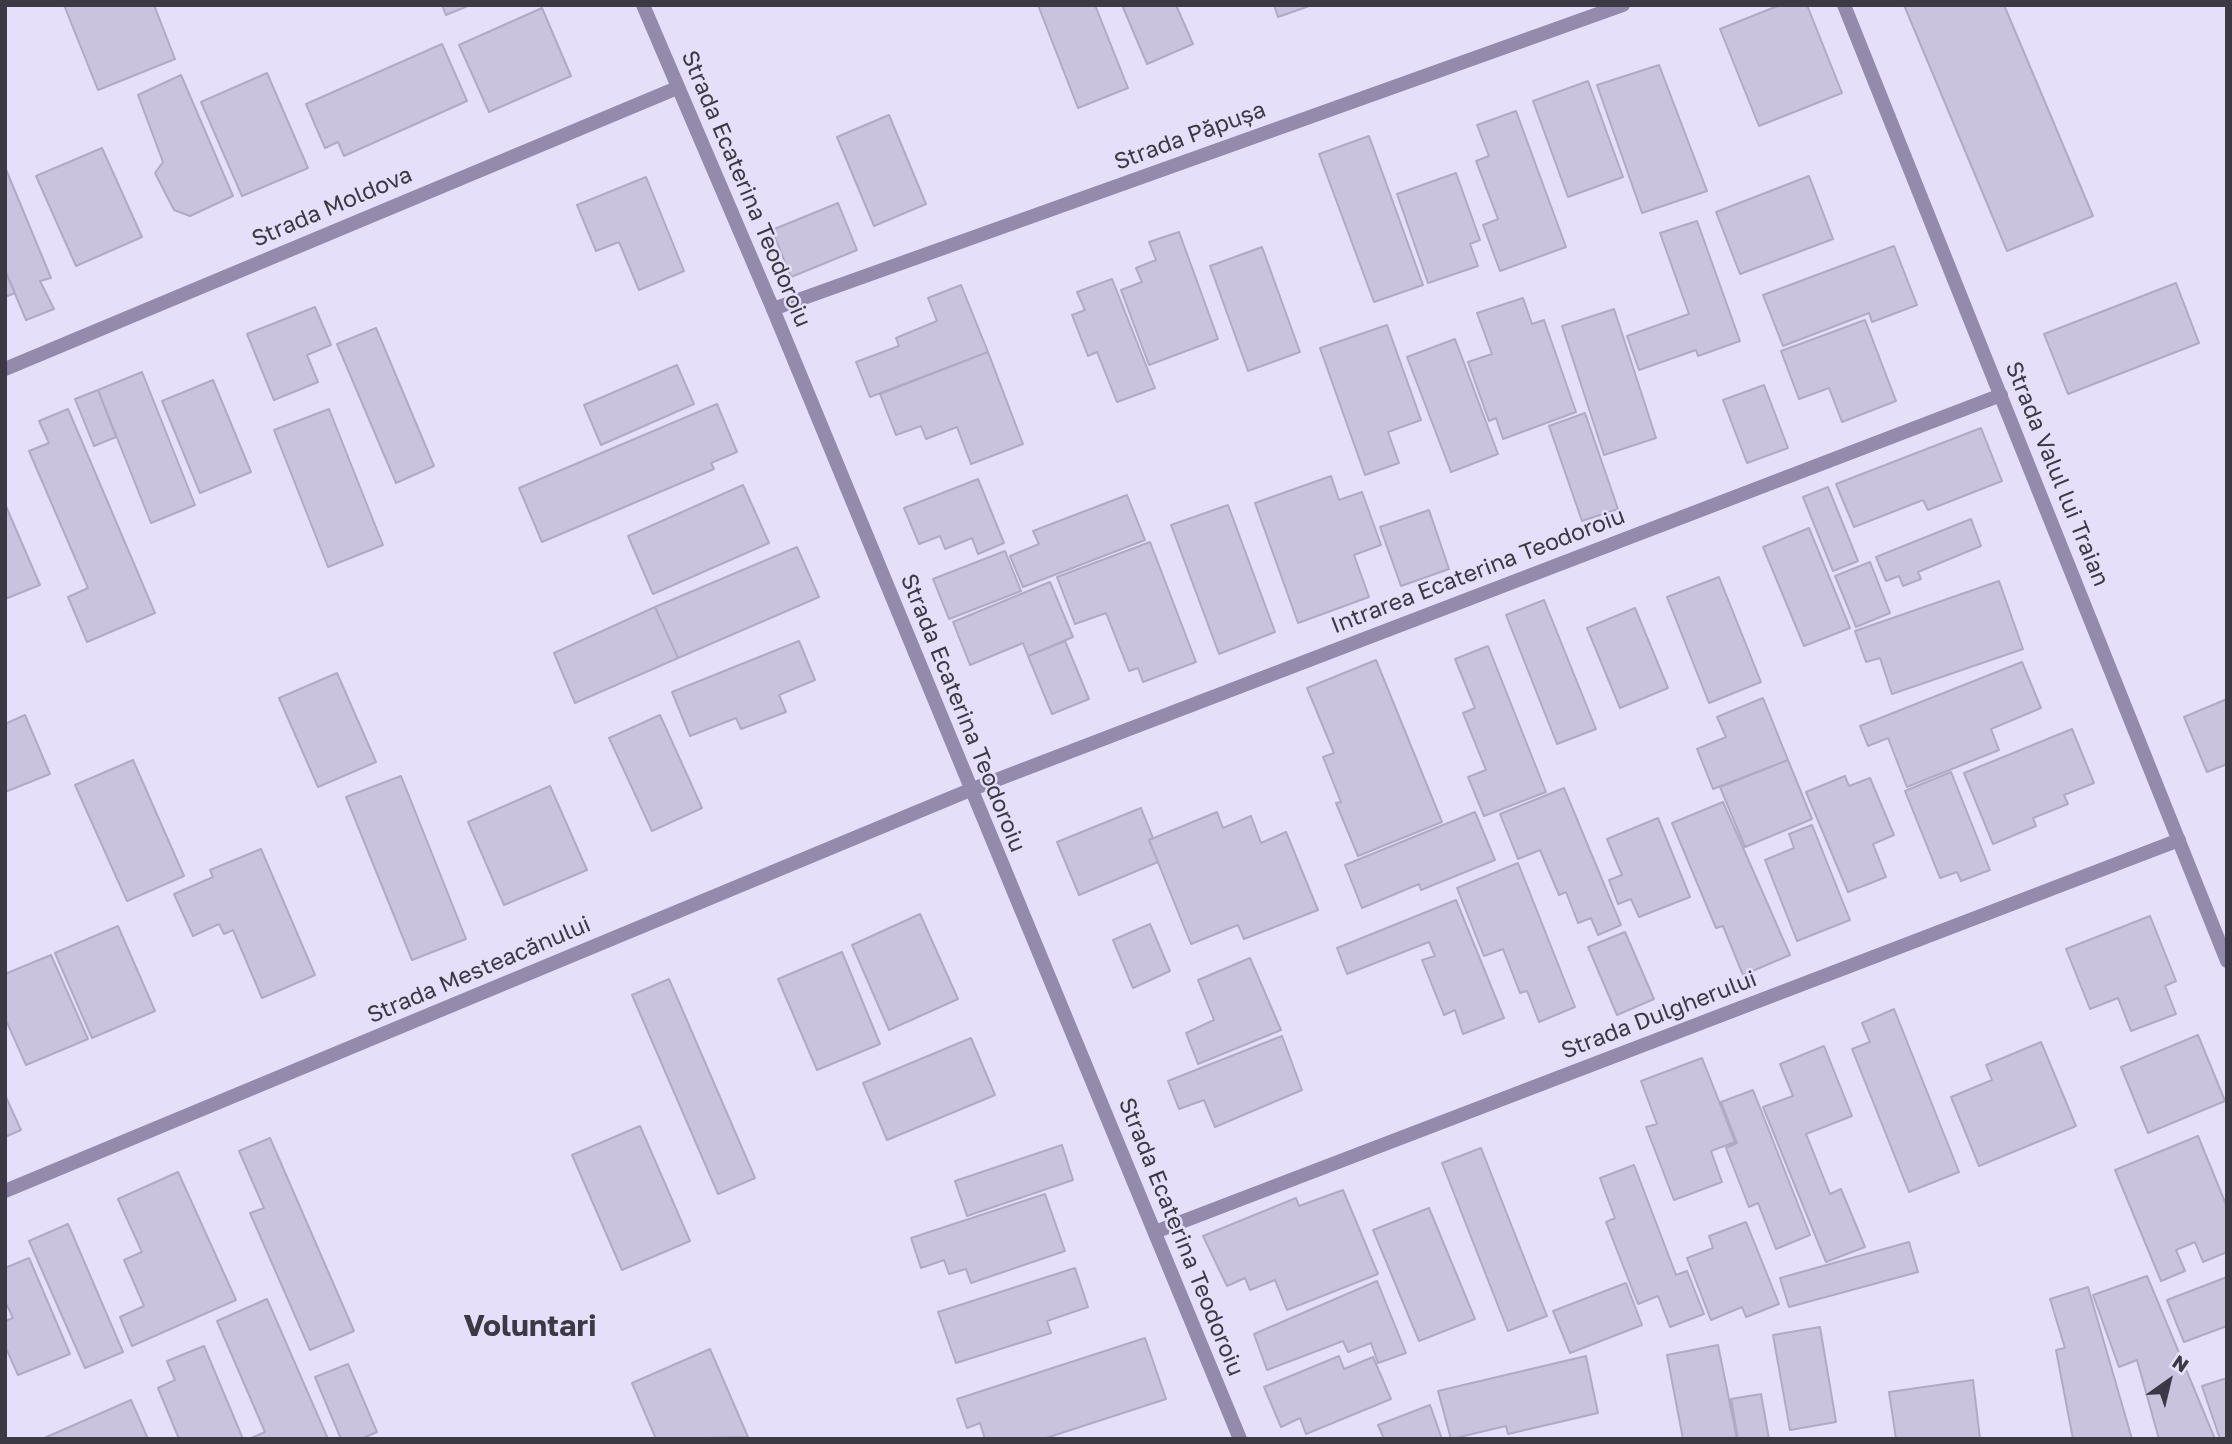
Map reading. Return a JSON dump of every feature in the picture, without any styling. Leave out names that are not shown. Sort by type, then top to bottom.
[{"type":"street","name":"Strada Ecaterina Teodoroiu","points":[[643,5],[773,309],[1240,1439]]},
{"type":"street","name":"Strada Păpușa","points":[[773,309],[1623,5]]},
{"type":"street","name":"Strada Valul lui Traian","points":[[1844,5],[2227,961]]},
{"type":"street","name":"Strada Moldova","points":[[5,369],[677,88]]},
{"type":"street","name":"Intrarea Ecaterina Teodoroiu","points":[[970,790],[2001,395]]},
{"type":"street","name":"Strada Mesteacănului","points":[[5,1191],[970,790]]},
{"type":"street","name":"Strada Dulgherului","points":[[1155,1232],[2179,841]]},
{"type":"building","points":[[64,5],[154,5],[175,59],[98,90]]},
{"type":"building","points":[[442,5],[470,5],[446,15]]},
{"type":"building","points":[[1038,5],[1095,5],[1128,88],[1078,108]]},
{"type":"building","points":[[1122,5],[1176,5],[1193,44],[1147,64]]},
{"type":"building","points":[[1274,5],[1312,5],[1278,17]]},
{"type":"building","points":[[1780,5],[1807,5],[1842,93],[1759,126],[1720,29]]},
{"type":"building","points":[[1904,5],[2004,5],[2093,216],[2007,251]]},
{"type":"building","points":[[542,8],[571,76],[489,112],[459,45]]},
{"type":"building","points":[[442,44],[467,101],[344,156],[338,142],[325,148],[306,104]]},
{"type":"building","points":[[1659,65],[1707,191],[1642,213],[1597,85]]},
{"type":"building","points":[[267,73],[308,168],[242,196],[201,102]]},
{"type":"building","points":[[181,75],[233,196],[190,216],[174,210],[155,173],[163,162],[138,95]]},
{"type":"building","points":[[1588,81],[1623,177],[1568,197],[1533,101]]},
{"type":"building","points":[[1516,111],[1566,247],[1500,271],[1483,225],[1498,219],[1476,161],[1489,156],[1477,125]]},
{"type":"building","points":[[889,115],[926,204],[874,226],[837,137]]},
{"type":"building","points":[[1369,136],[1423,285],[1374,302],[1319,154]]},
{"type":"building","points":[[102,148],[142,237],[76,266],[36,176]]},
{"type":"building","points":[[5,167],[51,278],[40,281],[54,309],[26,320],[5,270]]},
{"type":"building","points":[[1456,173],[1480,240],[1470,244],[1478,266],[1428,283],[1397,194]]},
{"type":"building","points":[[1809,176],[1833,239],[1740,274],[1716,212]]},
{"type":"building","points":[[646,177],[684,271],[639,290],[619,242],[596,251],[577,205]]},
{"type":"building","points":[[838,203],[857,250],[791,277],[772,230]]},
{"type":"building","points":[[1697,221],[1740,341],[1698,356],[1696,350],[1639,370],[1627,336],[1689,314],[1660,233]]},
{"type":"building","points":[[1179,232],[1218,339],[1149,365],[1121,290],[1142,282],[1136,268],[1156,260],[1149,242]]},
{"type":"building","points":[[1894,246],[1917,305],[1872,322],[1869,313],[1783,346],[1763,295]]},
{"type":"building","points":[[1262,247],[1300,352],[1248,371],[1210,266]]},
{"type":"building","points":[[5,270],[15,293],[5,297]]},
{"type":"building","points":[[1112,279],[1155,388],[1117,402],[1097,352],[1088,356],[1072,315],[1085,310],[1077,292]]},
{"type":"building","points":[[2176,283],[2199,343],[2068,394],[2044,334]]},
{"type":"building","points":[[961,285],[988,352],[870,397],[856,362],[899,346],[896,338],[937,321],[928,298]]},
{"type":"building","points":[[1523,298],[1532,324],[1544,320],[1576,412],[1503,439],[1496,418],[1489,421],[1468,362],[1492,354],[1477,313]]},
{"type":"building","points":[[315,307],[331,345],[307,355],[318,382],[274,400],[247,334]]},
{"type":"building","points":[[1614,309],[1656,438],[1604,455],[1562,326]]},
{"type":"building","points":[[1865,320],[1896,401],[1842,422],[1829,388],[1799,399],[1781,351]]},
{"type":"building","points":[[1387,325],[1421,420],[1388,432],[1399,463],[1365,475],[1320,348]]},
{"type":"building","points":[[376,328],[434,466],[396,483],[337,344]]},
{"type":"building","points":[[1455,339],[1498,454],[1451,472],[1407,357]]},
{"type":"building","points":[[988,352],[1023,444],[971,464],[957,427],[926,439],[921,426],[896,435],[880,394]]},
{"type":"building","points":[[677,365],[694,404],[601,445],[584,405]]},
{"type":"building","points":[[142,372],[195,505],[151,523],[98,390]]},
{"type":"building","points":[[213,380],[251,472],[200,493],[162,401]]},
{"type":"building","points":[[1764,385],[1788,448],[1747,463],[1723,400]]},
{"type":"building","points":[[98,390],[116,437],[94,446],[75,399]]},
{"type":"building","points":[[717,404],[737,452],[711,463],[714,469],[542,542],[519,488]]},
{"type":"building","points":[[68,409],[155,613],[87,642],[68,597],[88,588],[29,451],[49,443],[39,421]]},
{"type":"building","points":[[329,409],[383,545],[328,567],[274,430]]},
{"type":"building","points":[[1585,413],[1618,509],[1582,521],[1549,426]]},
{"type":"building","points":[[1981,428],[2002,481],[1928,510],[1923,500],[1854,527],[1836,484]]},
{"type":"building","points":[[1331,476],[1339,500],[1362,492],[1381,545],[1354,555],[1369,597],[1298,623],[1255,503]]},
{"type":"building","points":[[978,479],[1004,543],[978,554],[972,538],[945,549],[940,536],[919,544],[904,508]]},
{"type":"building","points":[[743,485],[769,543],[653,594],[628,536]]},
{"type":"building","points":[[1828,487],[1858,561],[1833,571],[1803,497]]},
{"type":"building","points":[[1127,495],[1145,540],[1023,587],[1010,556],[1039,544],[1033,531]]},
{"type":"building","points":[[5,504],[40,585],[5,599]]},
{"type":"building","points":[[1228,505],[1275,632],[1219,654],[1171,525]]},
{"type":"building","points":[[1429,510],[1449,569],[1401,586],[1380,527]]},
{"type":"building","points":[[1971,519],[1981,546],[1918,572],[1921,579],[1903,586],[1899,576],[1886,581],[1876,557]]},
{"type":"building","points":[[1809,528],[1850,628],[1804,646],[1763,547]]},
{"type":"building","points":[[1150,542],[1196,662],[1143,682],[1138,668],[1129,671],[1106,613],[1075,624],[1057,577]]},
{"type":"building","points":[[797,547],[819,597],[678,658],[655,607]]},
{"type":"building","points":[[1005,551],[1021,591],[949,619],[933,579]]},
{"type":"building","points":[[1870,562],[1890,613],[1856,627],[1835,576]]},
{"type":"building","points":[[1719,577],[1761,682],[1709,703],[1667,597]]},
{"type":"building","points":[[1999,581],[2023,649],[1892,694],[1880,658],[1866,662],[1855,631]]},
{"type":"building","points":[[1050,582],[1073,637],[1028,656],[1023,643],[970,665],[953,622]]},
{"type":"building","points":[[1544,600],[1596,729],[1557,744],[1506,615]]},
{"type":"building","points":[[655,607],[678,658],[575,703],[554,653]]},
{"type":"building","points":[[1635,608],[1668,688],[1620,708],[1587,628]]},
{"type":"building","points":[[799,641],[815,680],[779,695],[786,712],[741,729],[736,718],[690,736],[672,692]]},
{"type":"building","points":[[1065,641],[1089,699],[1052,714],[1028,656]]},
{"type":"building","points":[[1488,646],[1546,792],[1484,816],[1468,777],[1486,770],[1463,713],[1475,708],[1455,659]]},
{"type":"building","points":[[1376,660],[1442,822],[1358,856],[1336,803],[1341,802],[1323,757],[1334,753],[1307,688]]},
{"type":"building","points":[[2022,662],[2041,708],[1991,729],[1999,750],[1907,787],[1888,738],[1868,746],[1860,726]]},
{"type":"building","points":[[337,673],[376,762],[318,787],[279,698]]},
{"type":"building","points":[[1763,698],[1788,760],[1713,789],[1697,749],[1726,737],[1717,717]]},
{"type":"building","points":[[2227,699],[2227,764],[2207,772],[2184,717]]},
{"type":"building","points":[[25,715],[50,774],[5,792],[5,724]]},
{"type":"building","points":[[660,715],[702,808],[652,831],[609,738]]},
{"type":"building","points":[[2072,729],[2094,783],[2064,795],[2068,804],[2033,818],[2036,826],[1993,844],[1964,773]]},
{"type":"building","points":[[133,760],[184,876],[127,901],[75,785]]},
{"type":"building","points":[[1788,760],[1812,819],[1745,847],[1720,787]]},
{"type":"building","points":[[1951,772],[1990,870],[1961,881],[1957,872],[1940,878],[1905,791]]},
{"type":"building","points":[[401,776],[466,939],[412,960],[346,797]]},
{"type":"building","points":[[1845,776],[1849,786],[1870,778],[1894,835],[1873,844],[1886,877],[1848,892],[1806,792]]},
{"type":"building","points":[[550,786],[587,870],[504,905],[468,822]]},
{"type":"building","points":[[1564,788],[1621,925],[1598,935],[1591,918],[1578,923],[1566,892],[1559,895],[1540,850],[1518,859],[1500,814]]},
{"type":"building","points":[[1723,802],[1790,955],[1743,975],[1723,926],[1716,928],[1672,823]]},
{"type":"building","points":[[1141,808],[1153,838],[1149,840],[1158,862],[1079,895],[1057,842]]},
{"type":"building","points":[[1217,812],[1223,828],[1251,816],[1261,843],[1286,832],[1318,910],[1244,939],[1238,925],[1191,944],[1149,840]]},
{"type":"building","points":[[1475,812],[1495,860],[1421,890],[1419,884],[1362,908],[1345,865]]},
{"type":"building","points":[[1658,818],[1690,897],[1639,917],[1631,899],[1618,904],[1609,880],[1622,875],[1607,839]]},
{"type":"building","points":[[1812,825],[1850,920],[1797,941],[1765,860],[1794,848],[1789,834]]},
{"type":"building","points":[[261,849],[315,975],[262,998],[233,930],[224,934],[219,924],[193,936],[174,894],[213,877],[210,870]]},
{"type":"building","points":[[1518,863],[1575,1007],[1539,1022],[1527,991],[1520,993],[1503,949],[1484,956],[1457,888]]},
{"type":"building","points":[[1456,900],[1504,1018],[1463,1034],[1455,1010],[1444,1015],[1422,960],[1435,956],[1429,942],[1347,974],[1337,948]]},
{"type":"building","points":[[920,914],[958,999],[889,1030],[852,945]]},
{"type":"building","points":[[2150,916],[2176,981],[2165,986],[2176,1014],[2131,1031],[2118,998],[2090,1009],[2066,949]]},
{"type":"building","points":[[1150,924],[1170,971],[1133,988],[1113,940]]},
{"type":"building","points":[[118,926],[155,1011],[92,1038],[55,953]]},
{"type":"building","points":[[1625,932],[1654,999],[1617,1015],[1588,947]]},
{"type":"building","points":[[842,952],[880,1044],[817,1070],[778,979]]},
{"type":"building","points":[[51,955],[88,1039],[26,1065],[5,1018],[5,974]]},
{"type":"building","points":[[1250,958],[1281,1030],[1198,1064],[1186,1033],[1214,1020],[1198,980]]},
{"type":"building","points":[[669,979],[755,1178],[718,1194],[632,995]]},
{"type":"building","points":[[1894,1009],[1959,1172],[1909,1192],[1852,1049],[1870,1042],[1862,1023]]},
{"type":"building","points":[[2198,1035],[2225,1101],[2148,1133],[2121,1067]]},
{"type":"building","points":[[1282,1036],[1302,1090],[1215,1127],[1204,1100],[1179,1109],[1168,1081]]},
{"type":"building","points":[[971,1038],[995,1095],[887,1140],[863,1083]]},
{"type":"building","points":[[2041,1042],[2076,1126],[1979,1166],[1951,1097],[1992,1080],[1986,1065]]},
{"type":"building","points":[[1824,1046],[1852,1116],[1806,1134],[1830,1194],[1841,1189],[1865,1247],[1826,1262],[1763,1107],[1793,1096],[1780,1064]]},
{"type":"building","points":[[1702,1058],[1735,1142],[1711,1151],[1722,1182],[1674,1200],[1646,1127],[1657,1124],[1641,1081]]},
{"type":"building","points":[[1753,1090],[1810,1235],[1776,1249],[1758,1203],[1749,1207],[1726,1148],[1737,1143],[1721,1102]]},
{"type":"building","points":[[5,1095],[21,1130],[5,1137]]},
{"type":"building","points":[[640,1126],[690,1241],[622,1270],[572,1155]]},
{"type":"building","points":[[2198,1136],[2227,1207],[2227,1252],[2203,1262],[2195,1242],[2176,1250],[2185,1271],[2161,1281],[2115,1170]]},
{"type":"building","points":[[270,1138],[354,1331],[310,1350],[250,1213],[264,1208],[239,1151]]},
{"type":"building","points":[[1062,1145],[1073,1180],[967,1216],[955,1181]]},
{"type":"building","points":[[1481,1148],[1547,1316],[1508,1331],[1442,1163]]},
{"type":"building","points":[[1634,1165],[1676,1275],[1687,1271],[1704,1314],[1670,1327],[1658,1296],[1638,1304],[1606,1222],[1615,1218],[1600,1178]]},
{"type":"building","points":[[178,1172],[236,1300],[132,1346],[120,1317],[144,1306],[124,1260],[142,1252],[118,1199]]},
{"type":"building","points":[[1343,1190],[1378,1274],[1287,1310],[1275,1280],[1250,1290],[1245,1278],[1227,1286],[1203,1236],[1296,1198],[1299,1206]]},
{"type":"building","points":[[1045,1194],[1065,1251],[971,1283],[966,1269],[949,1274],[944,1260],[921,1268],[911,1238]]},
{"type":"building","points":[[1429,1208],[1475,1319],[1419,1341],[1373,1230]]},
{"type":"building","points":[[1746,1222],[1779,1304],[1746,1317],[1742,1307],[1711,1320],[1687,1258],[1713,1248],[1709,1236]]},
{"type":"building","points":[[68,1224],[123,1352],[85,1368],[29,1241]]},
{"type":"building","points":[[1909,1242],[1918,1272],[1789,1307],[1780,1278]]},
{"type":"building","points":[[29,1258],[70,1354],[18,1375],[5,1346],[5,1321],[13,1318],[5,1301],[5,1268]]},
{"type":"building","points":[[1075,1268],[1088,1307],[1047,1321],[1051,1333],[956,1363],[938,1312]]},
{"type":"building","points":[[2147,1276],[2215,1439],[2159,1439],[2137,1360],[2119,1367],[2093,1295]]},
{"type":"building","points":[[2227,1277],[2227,1326],[2184,1342],[2167,1300]]},
{"type":"building","points":[[1377,1281],[1406,1353],[1378,1363],[1371,1343],[1348,1352],[1343,1341],[1267,1370],[1254,1334]]},
{"type":"building","points":[[1626,1283],[1642,1325],[1570,1353],[1553,1311]]},
{"type":"building","points":[[2088,1287],[2132,1439],[2073,1439],[2056,1350],[2065,1348],[2050,1299]]},
{"type":"building","points":[[267,1299],[328,1439],[249,1439],[265,1432],[217,1321]]},
{"type":"building","points":[[1820,1327],[1836,1422],[1790,1430],[1773,1335]]},
{"type":"building","points":[[1145,1338],[1166,1399],[1043,1439],[985,1439],[980,1423],[967,1428],[957,1399]]},
{"type":"building","points":[[1718,1345],[1737,1439],[1683,1439],[1667,1355]]},
{"type":"building","points":[[204,1346],[243,1439],[179,1439],[158,1388],[175,1380],[167,1361]]},
{"type":"building","points":[[710,1349],[748,1437],[656,1439],[632,1383]]},
{"type":"building","points":[[1339,1356],[1344,1369],[1373,1357],[1391,1399],[1306,1434],[1300,1418],[1281,1427],[1264,1387]]},
{"type":"building","points":[[1586,1356],[1598,1413],[1508,1434],[1506,1426],[1451,1439],[1438,1391]]},
{"type":"building","points":[[348,1364],[377,1432],[361,1439],[341,1439],[315,1377]]},
{"type":"building","points":[[2227,1378],[2227,1439],[2220,1439],[2202,1386]]},
{"type":"building","points":[[1973,1380],[1980,1439],[1896,1439],[1889,1392]]},
{"type":"building","points":[[1761,1394],[1769,1439],[1738,1439],[1731,1399]]},
{"type":"building","points":[[131,1400],[148,1439],[42,1439]]},
{"type":"building","points":[[1430,1405],[1442,1439],[1384,1439],[1378,1425]]},
{"type":"district","name":"Voluntari","points":[[530,1326]]}]
